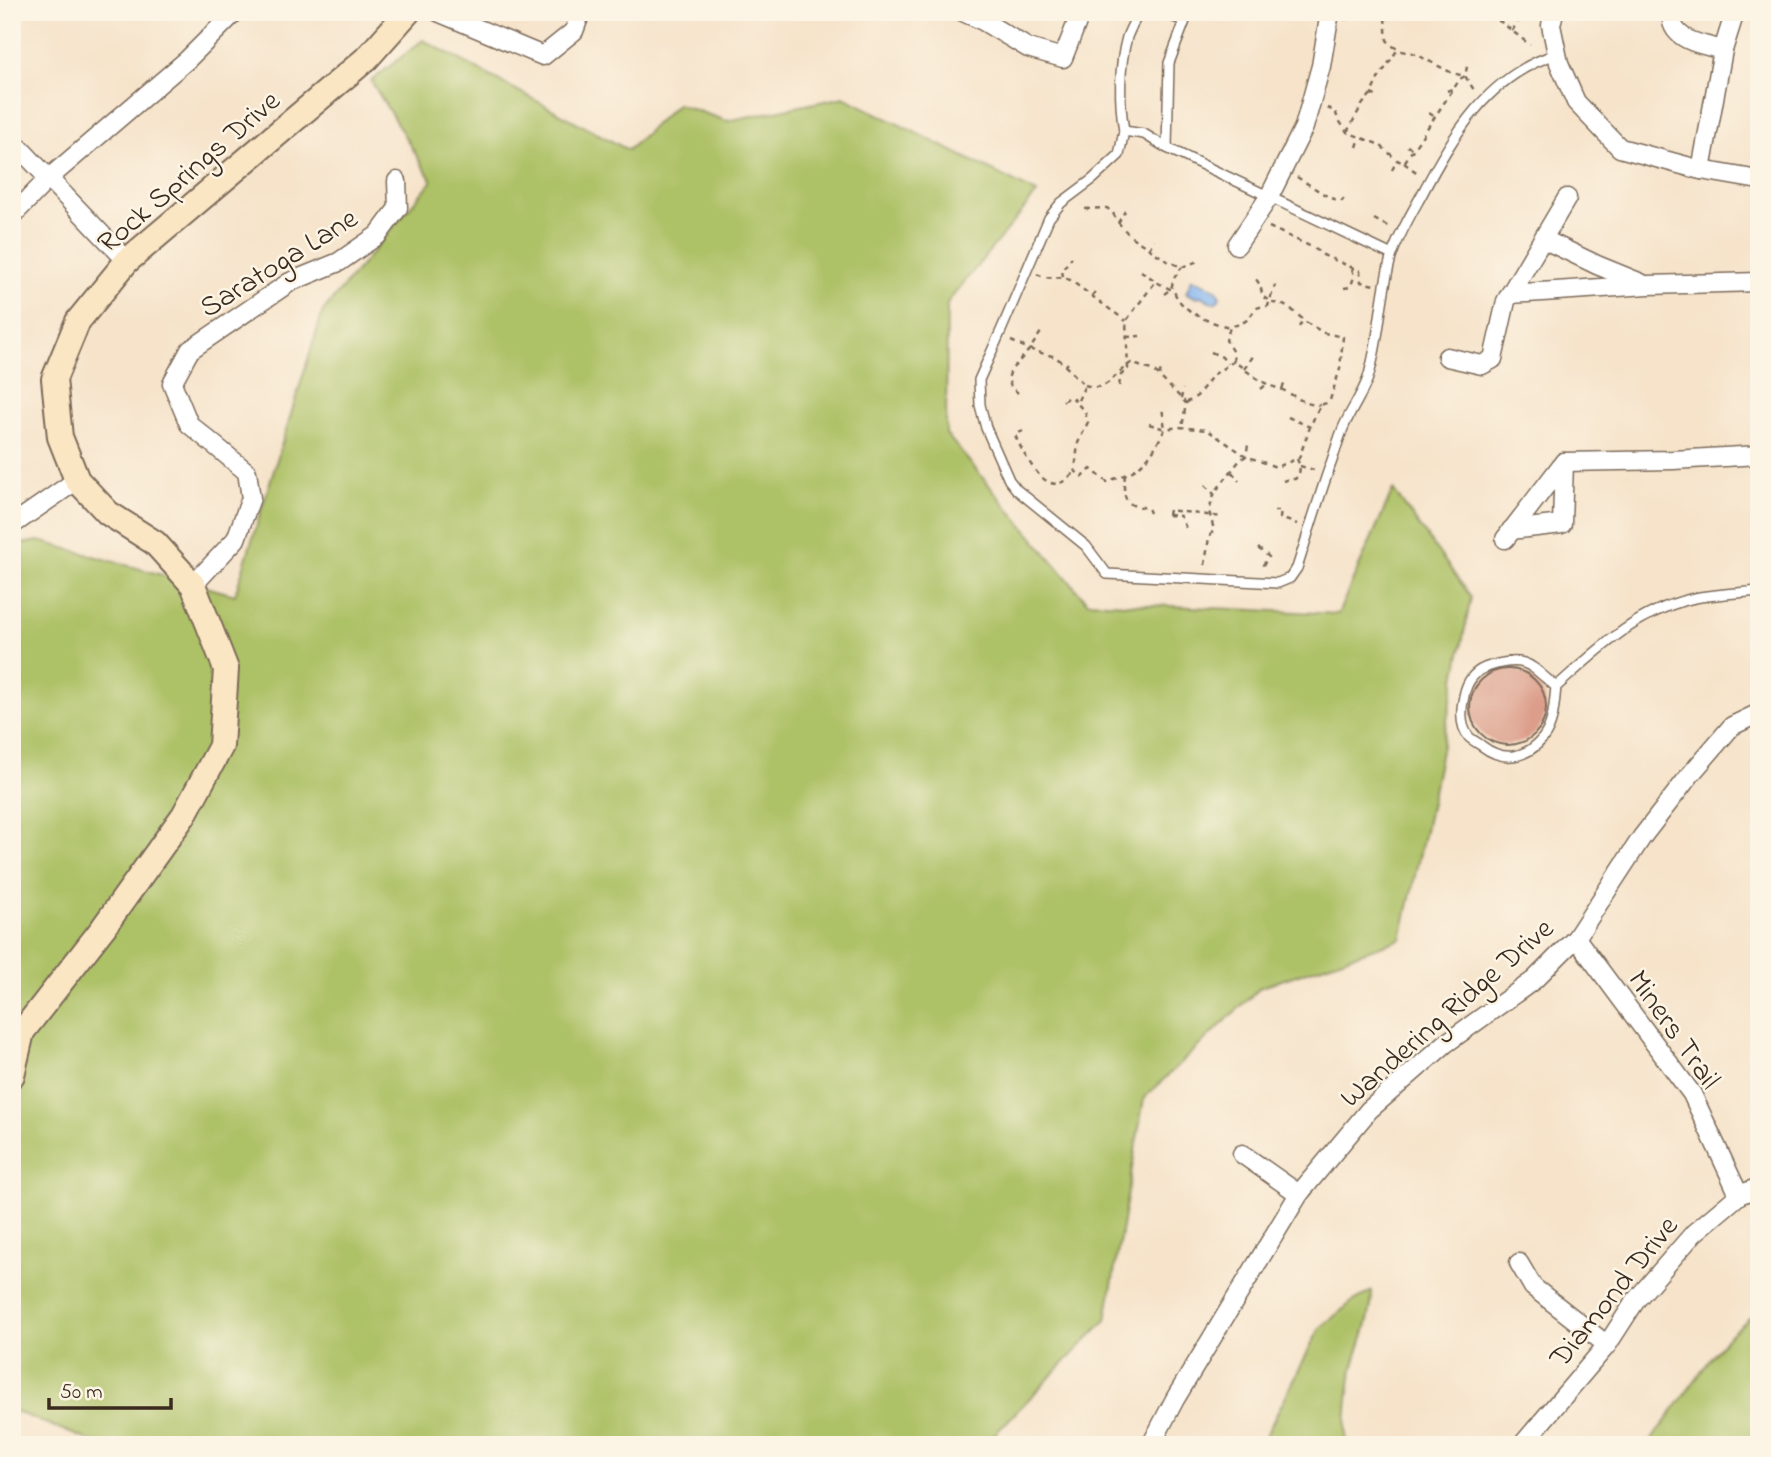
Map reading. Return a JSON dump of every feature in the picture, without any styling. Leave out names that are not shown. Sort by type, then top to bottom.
[{"type":"street","points":[[12,216],[49,178],[187,60],[235,12]]},
{"type":"street","name":"Rock Springs Drive","points":[[12,1075],[22,1032],[103,928],[184,815],[221,746],[226,669],[193,585],[155,543],[108,513],[77,480],[60,437],[54,379],[78,321],[127,261],[367,58],[408,12]]},
{"type":"street","points":[[438,12],[543,55],[574,31],[581,12]]},
{"type":"street","points":[[963,12],[1028,48],[1063,58],[1081,12]]},
{"type":"street","points":[[1554,12],[1550,25],[1559,63],[1576,102],[1620,148],[1701,170],[1759,180]]},
{"type":"street","points":[[1678,12],[1672,26],[1681,37],[1723,50]]},
{"type":"street","points":[[1701,170],[1723,50],[1735,12]]},
{"type":"street","points":[[1237,245],[1269,197],[1304,127],[1336,17]]},
{"type":"street","points":[[12,140],[127,261]]},
{"type":"street","name":"Saratoga Lane","points":[[193,585],[236,539],[251,498],[247,472],[189,424],[172,383],[190,350],[290,282],[339,262],[378,235],[398,208],[397,181]]},
{"type":"street","points":[[1447,358],[1482,365],[1493,359],[1506,301],[1567,198]]},
{"type":"street","points":[[1543,239],[1597,265],[1648,285]]},
{"type":"street","points":[[1510,294],[1648,285],[1759,282]]},
{"type":"street","points":[[1564,462],[1759,455]]},
{"type":"street","points":[[1564,462],[1562,524],[1508,535],[1564,462]]},
{"type":"street","points":[[12,526],[77,480]]},
{"type":"street","name":"Wandering Ridge Drive","points":[[1151,1445],[1175,1399],[1299,1194],[1369,1110],[1445,1044],[1534,980],[1576,938],[1642,837],[1690,775],[1732,726],[1759,713]]},
{"type":"street","name":"Miners Trail","points":[[1576,938],[1692,1094],[1739,1195]]},
{"type":"street","points":[[1242,1154],[1299,1194]]},
{"type":"street","name":"Diamond Drive","points":[[1522,1445],[1607,1345],[1636,1300],[1694,1233],[1739,1195],[1759,1187]]},
{"type":"street","points":[[1519,1263],[1534,1287],[1607,1345]]},
{"type":"lane","points":[[1139,12],[1128,35],[1122,62],[1121,111],[1124,131],[1119,155],[1061,203],[1049,218],[979,380],[979,405],[1009,480],[1017,490],[1086,546],[1107,574],[1278,583],[1290,578],[1297,568],[1344,426],[1367,381],[1392,256],[1401,233],[1440,160],[1476,108],[1491,91],[1521,70],[1557,54]]},
{"type":"lane","points":[[1160,12],[1185,21],[1169,63],[1167,148]]},
{"type":"lane","points":[[1124,131],[1144,134],[1167,148],[1392,256]]},
{"type":"lane","points":[[1556,687],[1528,663],[1507,661],[1480,669],[1466,684],[1461,714],[1468,736],[1492,754],[1510,758],[1530,750],[1544,738],[1552,720],[1556,687],[1602,645],[1635,622],[1667,606],[1699,597],[1759,591]]},
{"type":"path","points":[[1336,17],[1391,18],[1398,12]]},
{"type":"path","points":[[1480,12],[1501,22],[1530,45]]},
{"type":"path","points":[[1512,31],[1524,12],[1530,12]]},
{"type":"path","points":[[1385,18],[1387,40],[1398,49],[1465,76],[1475,91]]},
{"type":"path","points":[[1347,132],[1398,49]]},
{"type":"path","points":[[1411,59],[1413,53]]},
{"type":"path","points":[[1404,163],[1460,79],[1465,76],[1468,62]]},
{"type":"path","points":[[1447,91],[1454,88]]},
{"type":"path","points":[[1371,94],[1378,97]]},
{"type":"path","points":[[1326,108],[1335,111],[1347,132],[1380,145],[1429,181]]},
{"type":"path","points":[[1429,113],[1436,117]]},
{"type":"path","points":[[1357,147],[1360,138]]},
{"type":"path","points":[[1407,146],[1413,149]]},
{"type":"path","points":[[1392,170],[1397,160]]},
{"type":"path","points":[[1294,175],[1330,198],[1342,201],[1346,195]]},
{"type":"path","points":[[1085,209],[1107,208],[1130,236],[1169,262],[1182,267]]},
{"type":"path","points":[[1118,223],[1125,211]]},
{"type":"path","points":[[1374,219],[1401,233]]},
{"type":"path","points":[[1253,220],[1360,271],[1361,282],[1385,288]]},
{"type":"path","points":[[1292,237],[1294,244]]},
{"type":"path","points":[[1149,249],[1154,240]]},
{"type":"path","points":[[1063,277],[1062,270],[1072,257]]},
{"type":"path","points":[[1164,294],[1171,289],[1174,278],[1182,267],[1201,260]]},
{"type":"path","points":[[1345,288],[1350,287],[1353,280],[1351,267]]},
{"type":"path","points":[[1028,269],[1047,279],[1063,277],[1075,283],[1126,321]]},
{"type":"path","points":[[1142,271],[1174,291],[1176,299],[1194,314],[1230,327],[1247,320],[1258,306],[1268,306],[1275,285]]},
{"type":"path","points":[[1230,327],[1226,340],[1234,361],[1244,369],[1302,402],[1310,405],[1327,403],[1340,369],[1343,337],[1324,333],[1303,320],[1292,309],[1269,301],[1263,297],[1256,279]]},
{"type":"path","points":[[1119,386],[1121,375],[1128,369],[1126,321],[1156,281]]},
{"type":"path","points":[[1071,287],[1075,283]]},
{"type":"path","points":[[1092,296],[1097,289]]},
{"type":"path","points":[[1098,308],[1104,304]]},
{"type":"path","points":[[1299,327],[1303,320]]},
{"type":"path","points":[[1018,393],[1011,387],[1008,379],[1011,370],[1043,329]]},
{"type":"path","points":[[999,335],[1056,357],[1085,385],[1094,388],[1109,383],[1130,363],[1151,370],[1185,403]]},
{"type":"path","points":[[1126,337],[1140,336]]},
{"type":"path","points":[[1211,352],[1222,357],[1227,364]]},
{"type":"path","points":[[1244,369],[1254,355]]},
{"type":"path","points":[[1065,367],[1070,360]]},
{"type":"path","points":[[1185,403],[1197,396],[1213,375],[1234,361]]},
{"type":"path","points":[[1159,376],[1162,369]]},
{"type":"path","points":[[1282,389],[1286,380]]},
{"type":"path","points":[[1261,389],[1267,384]]},
{"type":"path","points":[[1077,403],[1085,385]]},
{"type":"path","points":[[1181,399],[1182,390]]},
{"type":"path","points":[[1023,431],[1015,435],[1035,470],[1051,484],[1060,484],[1075,471],[1078,443],[1088,422],[1085,412],[1073,398],[1063,401]]},
{"type":"path","points":[[1182,428],[1185,403]]},
{"type":"path","points":[[1149,424],[1164,429],[1207,430],[1246,456],[1276,467],[1299,458],[1320,405]]},
{"type":"path","points":[[1075,471],[1083,477],[1091,469],[1107,482],[1137,469],[1148,459],[1164,429],[1162,407]]},
{"type":"path","points":[[1288,417],[1310,427]]},
{"type":"path","points":[[1206,560],[1209,537],[1214,530],[1209,511],[1214,494],[1246,456],[1248,444]]},
{"type":"path","points":[[1283,481],[1295,480],[1300,466],[1297,459]]},
{"type":"path","points":[[1232,472],[1239,481]]},
{"type":"path","points":[[1125,475],[1124,493],[1127,501],[1134,506],[1148,508],[1150,513]]},
{"type":"path","points":[[1205,485],[1214,494]]},
{"type":"path","points":[[1186,528],[1180,516],[1168,515],[1169,510],[1222,517]]},
{"type":"path","points":[[1275,511],[1281,512],[1280,518],[1310,528]]},
{"type":"path","points":[[1258,548],[1269,557],[1263,565],[1263,582]]},
{"type":"green space","points":[[423,40],[628,150],[677,104],[727,121],[844,97],[1037,193],[947,303],[946,434],[1087,602],[1338,614],[1393,490],[1471,597],[1401,939],[1261,987],[1144,1098],[1106,1320],[984,1445],[101,1445],[12,1410],[12,545],[39,541],[235,595],[323,311],[432,181],[371,81]]},
{"type":"green space","points":[[1372,1291],[1370,1313],[1351,1378],[1346,1445],[1261,1445],[1320,1328],[1352,1302]]},
{"type":"green space","points":[[1759,1310],[1759,1445],[1648,1445],[1726,1338]]},
{"type":"water","points":[[1192,279],[1216,289],[1220,296],[1218,301],[1213,303],[1201,296],[1195,297],[1186,293]]},
{"type":"building","points":[[1508,669],[1523,672],[1535,680],[1543,692],[1546,707],[1543,722],[1535,734],[1523,742],[1508,745],[1493,742],[1481,734],[1473,722],[1470,707],[1473,692],[1481,680],[1493,672]]}]
